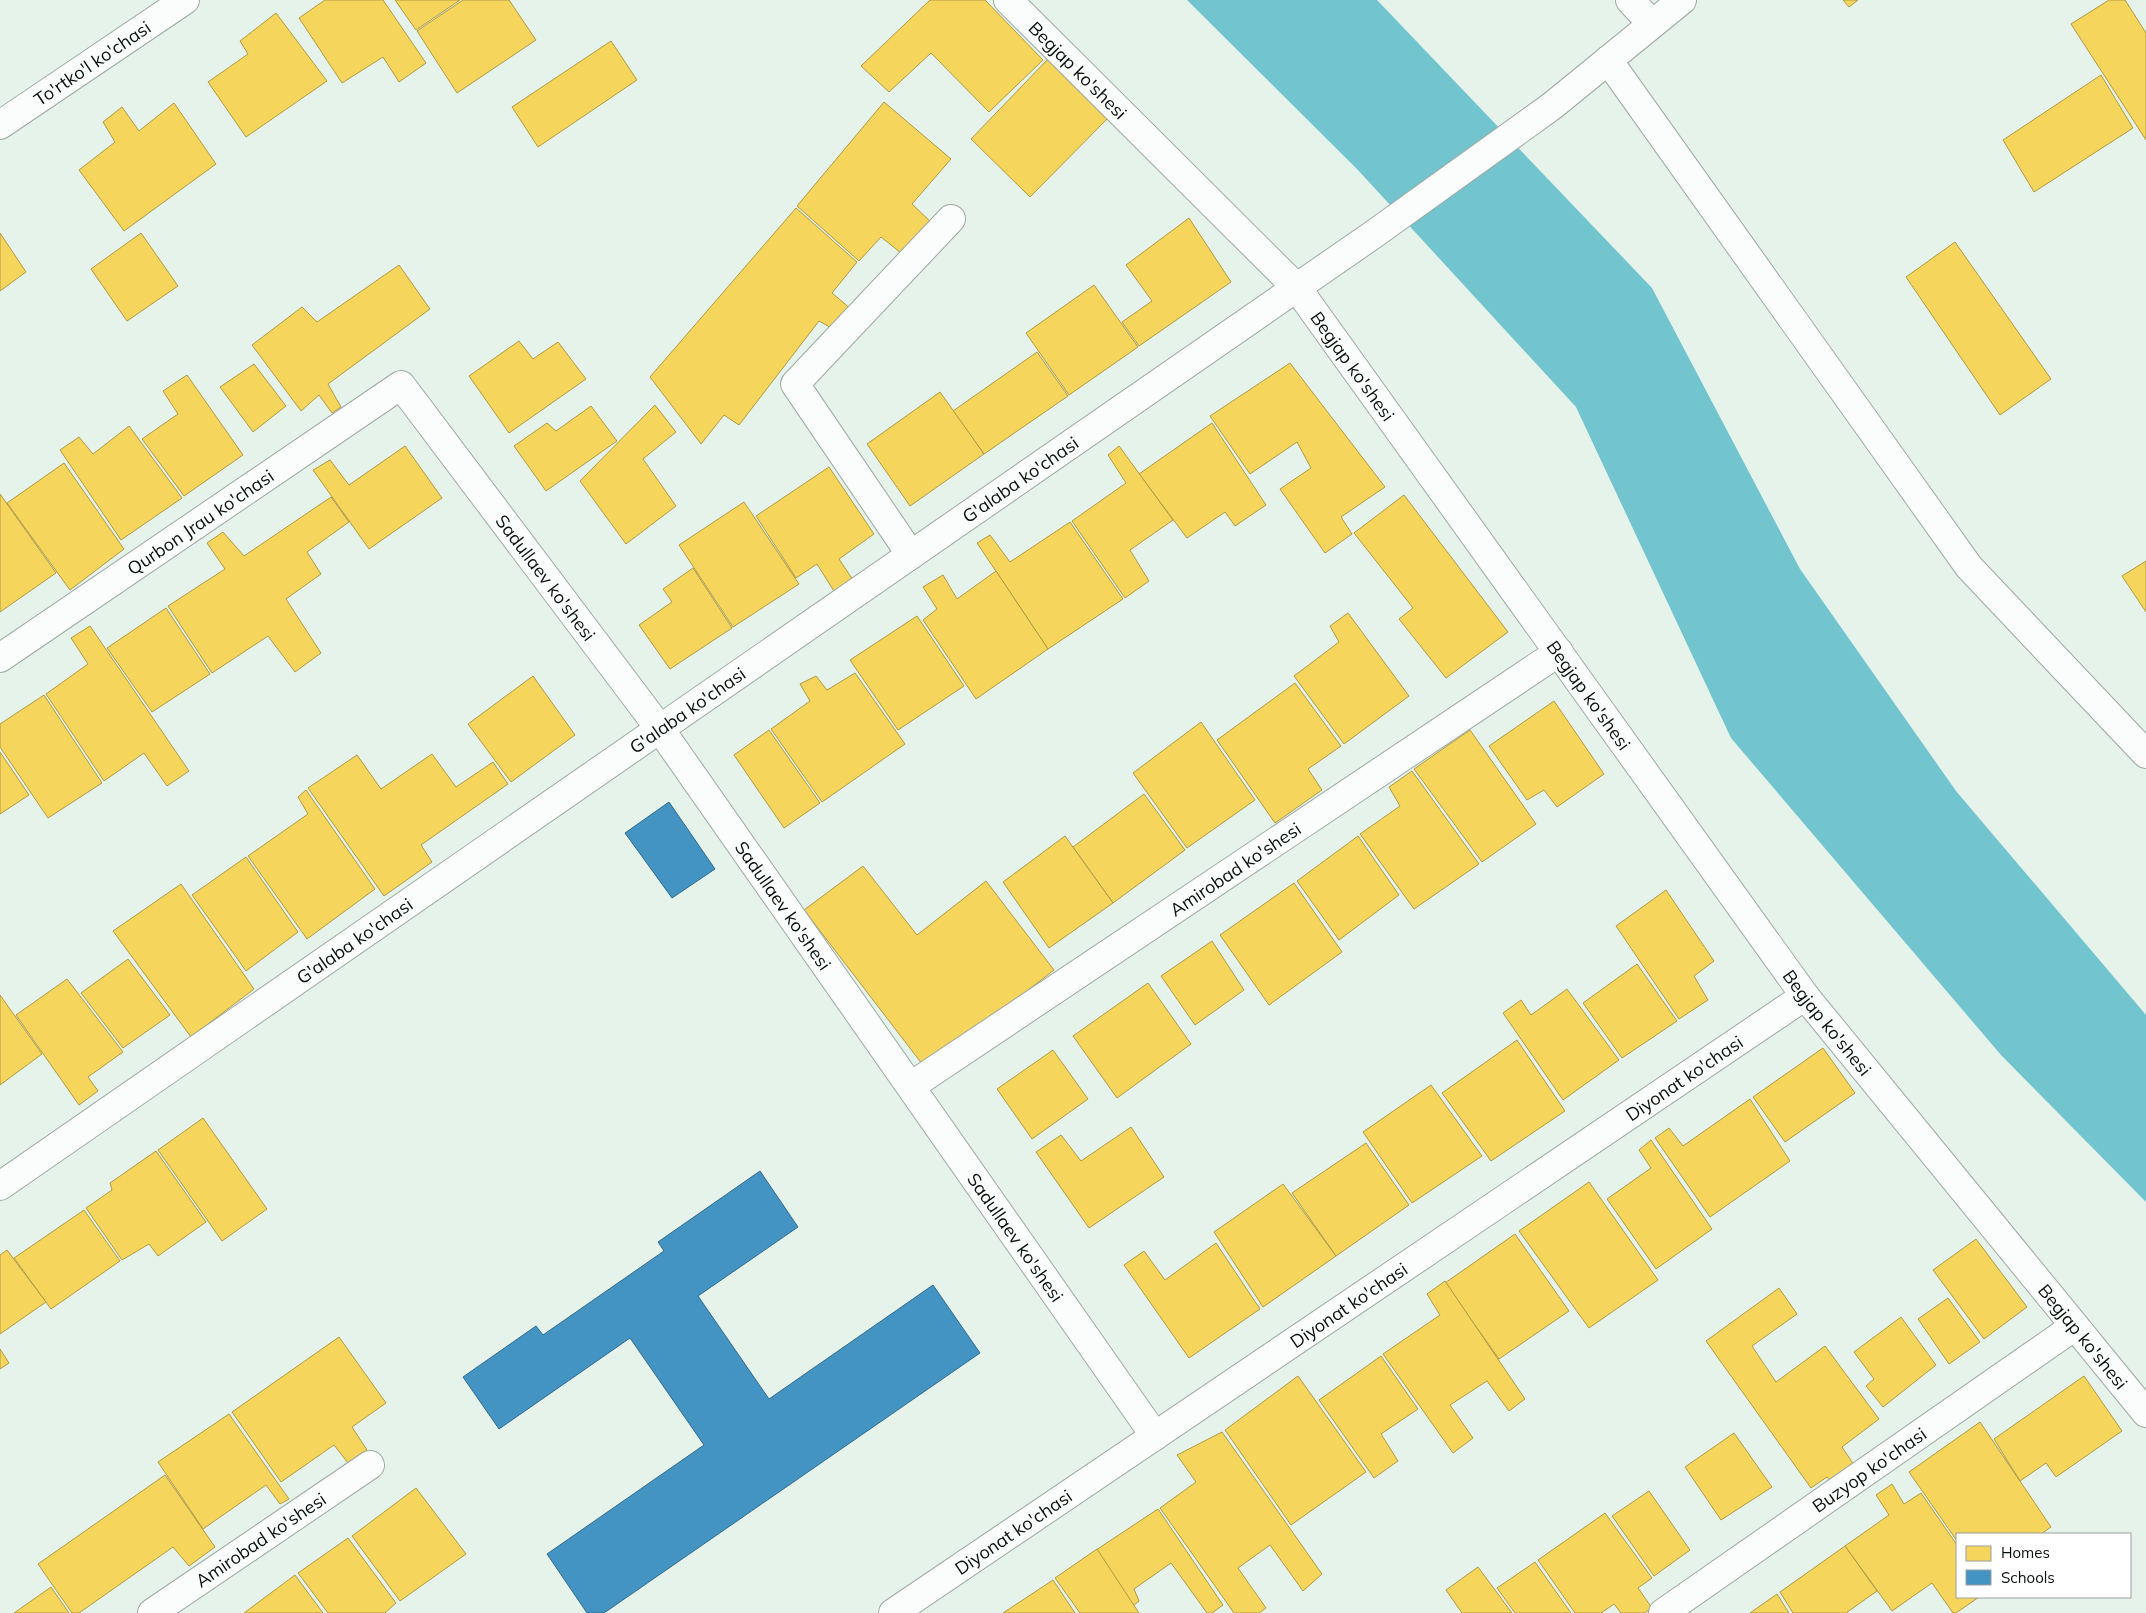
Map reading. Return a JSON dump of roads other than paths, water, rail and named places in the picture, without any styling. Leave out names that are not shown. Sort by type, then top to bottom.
[{"type":"street","name":"To'rtko'l ko'chasi","points":[[0,125],[185,0]]},
{"type":"street","name":"Begjap ko'shesi","points":[[1008,0],[1297,288],[1805,996],[2146,1413]]},
{"type":"street","points":[[1630,0],[1652,24]]},
{"type":"street","name":"G'alaba ko'chasi","points":[[0,1186],[1374,234],[1552,106],[1682,0]]},
{"type":"street","points":[[1608,60],[1969,567],[2146,754]]},
{"type":"street","points":[[911,555],[795,384],[951,219]]},
{"type":"street","name":"Qurbon Jrau ko'chasi","points":[[0,658],[401,385]]},
{"type":"street","name":"Sadullaev ko'shesi","points":[[401,385],[660,728],[1155,1436]]},
{"type":"street","name":"Amirobad ko'shesi","points":[[911,1086],[1558,652]]},
{"type":"street","name":"Diyonat ko'chasi","points":[[893,1613],[1805,996]]},
{"type":"street","name":"Buzyop ko'chasi","points":[[1663,1613],[2075,1326]]},
{"type":"street","name":"Amirobad ko'shesi","points":[[152,1613],[370,1465]]},
{"type":"water","points":[[1187,0],[1377,0],[1652,288],[1800,569],[1956,791],[2146,1015],[2146,1202],[2001,1055],[1731,738],[1576,407],[1357,169]]}]
